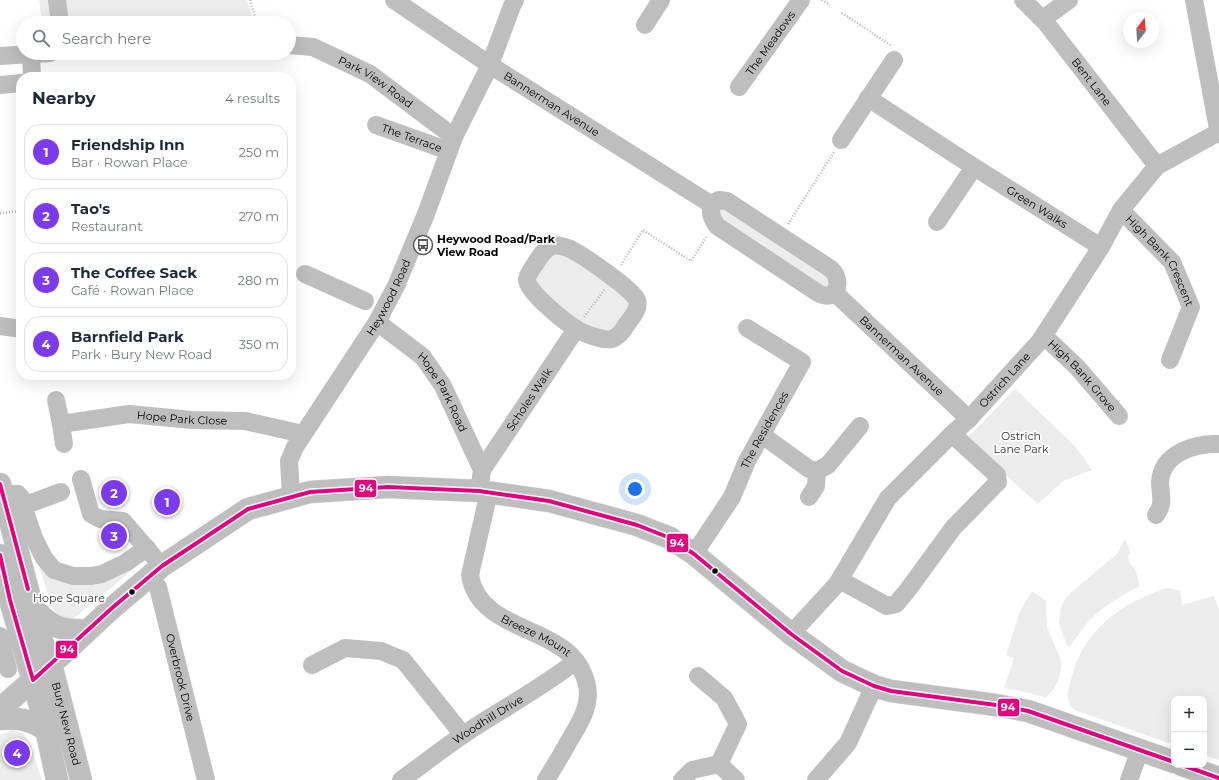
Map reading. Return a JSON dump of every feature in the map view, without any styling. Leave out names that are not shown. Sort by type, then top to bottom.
[{"type":"main road","points":[[0,709],[112,608],[156,572],[248,509],[310,492],[483,483],[637,525],[670,538],[694,554],[791,634],[842,671],[874,686],[891,691],[996,705],[1028,711],[1171,761]]},
{"type":"main road","name":"Bury New Road","points":[[2,490],[42,641],[51,664],[81,780]]},
{"type":"main road","name":"Bury New Road","points":[[0,555],[5,603],[33,680],[47,731],[57,780]]},
{"type":"main road","points":[[32,605],[42,617],[58,628],[68,630],[88,630]]},
{"type":"main road","points":[[0,719],[12,718],[35,723],[47,731]]},
{"type":"main road","points":[[1191,768],[1219,778]]},
{"type":"street","points":[[57,0],[59,16]]},
{"type":"street","name":"Bannerman Avenue","points":[[394,0],[490,65],[712,205]]},
{"type":"street","name":"Heywood Road","points":[[292,497],[289,461],[295,447],[375,310],[396,286],[426,214],[451,144],[490,65],[515,0]]},
{"type":"street","points":[[645,24],[661,0]]},
{"type":"street","name":"The Meadows","points":[[739,87],[801,0]]},
{"type":"street","name":"Bent Lane","points":[[1023,0],[1043,19],[1157,166]]},
{"type":"street","points":[[1043,19],[1069,0]]},
{"type":"street","points":[[1194,0],[1219,133]]},
{"type":"street","name":"Park View Road","points":[[296,46],[313,47],[370,74],[451,144]]},
{"type":"street","points":[[0,56],[16,55]]},
{"type":"street","points":[[31,60],[32,72]]},
{"type":"street","points":[[841,140],[894,60]]},
{"type":"street","points":[[0,85],[16,83]]},
{"type":"street","name":"Green Walks","points":[[868,98],[1101,247]]},
{"type":"street","name":"The Terrace","points":[[376,125],[451,144]]},
{"type":"street","name":"Ostrich Lane","points":[[791,634],[840,580],[888,498],[969,419],[1044,336],[1101,247],[1121,210],[1157,166],[1219,133]]},
{"type":"street","points":[[937,222],[974,167]]},
{"type":"street","points":[[719,200],[727,201],[834,272],[837,276],[838,282],[834,292],[825,296],[818,293],[716,224],[713,221],[710,212],[712,205],[719,200]]},
{"type":"street","name":"High Bank Crescent","points":[[1121,210],[1172,262],[1191,307],[1170,360]]},
{"type":"street","points":[[555,245],[579,254],[613,277],[634,296],[637,301],[637,311],[617,336],[612,339],[595,337],[576,329],[537,297],[528,284],[527,279],[546,249],[555,245]]},
{"type":"street","name":"Hope Park Road","points":[[305,274],[375,310],[423,357],[443,386],[483,483]]},
{"type":"street","name":"Bannerman Avenue","points":[[834,292],[969,419]]},
{"type":"street","points":[[0,326],[16,328]]},
{"type":"street","name":"The Residences","points":[[694,554],[732,497],[747,461],[802,362],[747,328]]},
{"type":"street","name":"Scholes Walk","points":[[483,483],[576,329]]},
{"type":"street","name":"High Bank Grove","points":[[1044,336],[1077,367],[1119,416]]},
{"type":"street","points":[[56,400],[64,444]]},
{"type":"street","name":"Hope Park Close","points":[[61,424],[129,414],[192,420],[245,421],[303,434]]},
{"type":"street","points":[[762,435],[809,469],[817,470],[828,465],[860,426]]},
{"type":"street","points":[[840,580],[887,606],[896,604],[953,528],[998,482],[998,476],[952,434]]},
{"type":"street","points":[[1156,515],[1161,509],[1161,478],[1167,462],[1188,448],[1196,445],[1219,444]]},
{"type":"street","points":[[809,497],[816,486],[817,470]]},
{"type":"street","name":"Overbrook Drive","points":[[81,479],[91,514],[100,519],[123,521],[147,548],[156,572],[158,587],[206,780]]},
{"type":"street","name":"Breeze Mount","points":[[483,483],[470,575],[471,582],[480,599],[491,611],[506,620],[557,644],[567,652],[576,661],[585,676],[588,689],[588,703],[582,719],[546,780]]},
{"type":"street","points":[[2,490],[18,494],[22,499],[34,538],[44,558],[54,570],[72,576],[88,577],[102,574],[125,563],[147,548]]},
{"type":"street","points":[[23,506],[61,492]]},
{"type":"street","points":[[0,636],[8,669]]},
{"type":"street","points":[[312,665],[345,648],[381,651],[403,660],[463,735]]},
{"type":"street","name":"Woodhill Drive","points":[[401,780],[463,735],[543,685],[576,661]]},
{"type":"street","points":[[698,676],[724,698],[738,724],[719,764]]},
{"type":"street","points":[[816,780],[848,743],[874,686]]},
{"type":"street","points":[[1129,780],[1140,750]]},
{"type":"street","points":[[682,780],[692,770],[719,764]]},
{"type":"street","points":[[719,764],[736,780]]},
{"type":"path","points":[[250,0],[255,16]]},
{"type":"path","points":[[822,0],[830,5]]},
{"type":"path","points":[[842,13],[899,51],[894,60]]},
{"type":"path","points":[[781,236],[841,140]]},
{"type":"path","points":[[0,212],[16,211]]},
{"type":"path","points":[[576,329],[644,230],[691,261],[716,224]]},
{"type":"green space","points":[[39,0],[247,0],[252,16],[41,16]]},
{"type":"green space","points":[[721,204],[830,274],[828,290],[721,222],[717,212]]},
{"type":"green space","points":[[553,254],[574,258],[633,305],[613,334],[593,333],[532,287],[534,274]]},
{"type":"green space","name":"Ostrich Lane Park","points":[[1015,389],[1075,446],[1092,470],[1063,481],[1038,504],[966,439]]},
{"type":"green space","name":"Hope Square","points":[[29,532],[68,579],[148,557],[73,619],[66,619],[52,608]]},
{"type":"green space","points":[[1125,538],[1130,552],[1128,557],[1130,564],[1135,568],[1140,586],[1100,610],[1081,630],[1070,646],[1067,646],[1059,623],[1061,607],[1065,599],[1117,554]]},
{"type":"green space","points":[[1168,588],[1180,591],[1182,605],[1214,596],[1219,608],[1219,760],[1207,756],[1207,696],[1171,696],[1171,744],[1075,710],[1069,703],[1069,687],[1074,669],[1092,635],[1115,614],[1133,602]]},
{"type":"green space","points":[[1032,591],[1046,601],[1047,627],[1062,663],[1059,679],[1054,689],[1046,697],[1004,688],[1014,658],[1006,655],[1020,611]]},
{"type":"green space","points":[[12,730],[23,733],[30,744],[42,780],[0,780],[0,735]]},
{"type":"transit line","name":"94","points":[[0,484],[28,589]]},
{"type":"transit line","name":"94","points":[[0,555],[10,600],[33,680],[112,608],[162,566],[248,509],[310,492],[388,487],[479,491],[549,501],[637,525],[670,538],[694,554],[791,634],[842,671],[874,686],[891,691],[996,705],[1028,711],[1171,761]]},
{"type":"transit line","name":"94","points":[[1191,768],[1219,778]]},
{"type":"place","name":"Heywood Road/Park View Road","points":[[423,245]]},
{"type":"place","name":"Tao's","points":[[114,493]]},
{"type":"place","name":"Friendship Inn","points":[[167,502]]},
{"type":"place","name":"The Coffee Sack","points":[[114,536]]},
{"type":"place","name":"Barnfield Park","points":[[17,753]]}]
